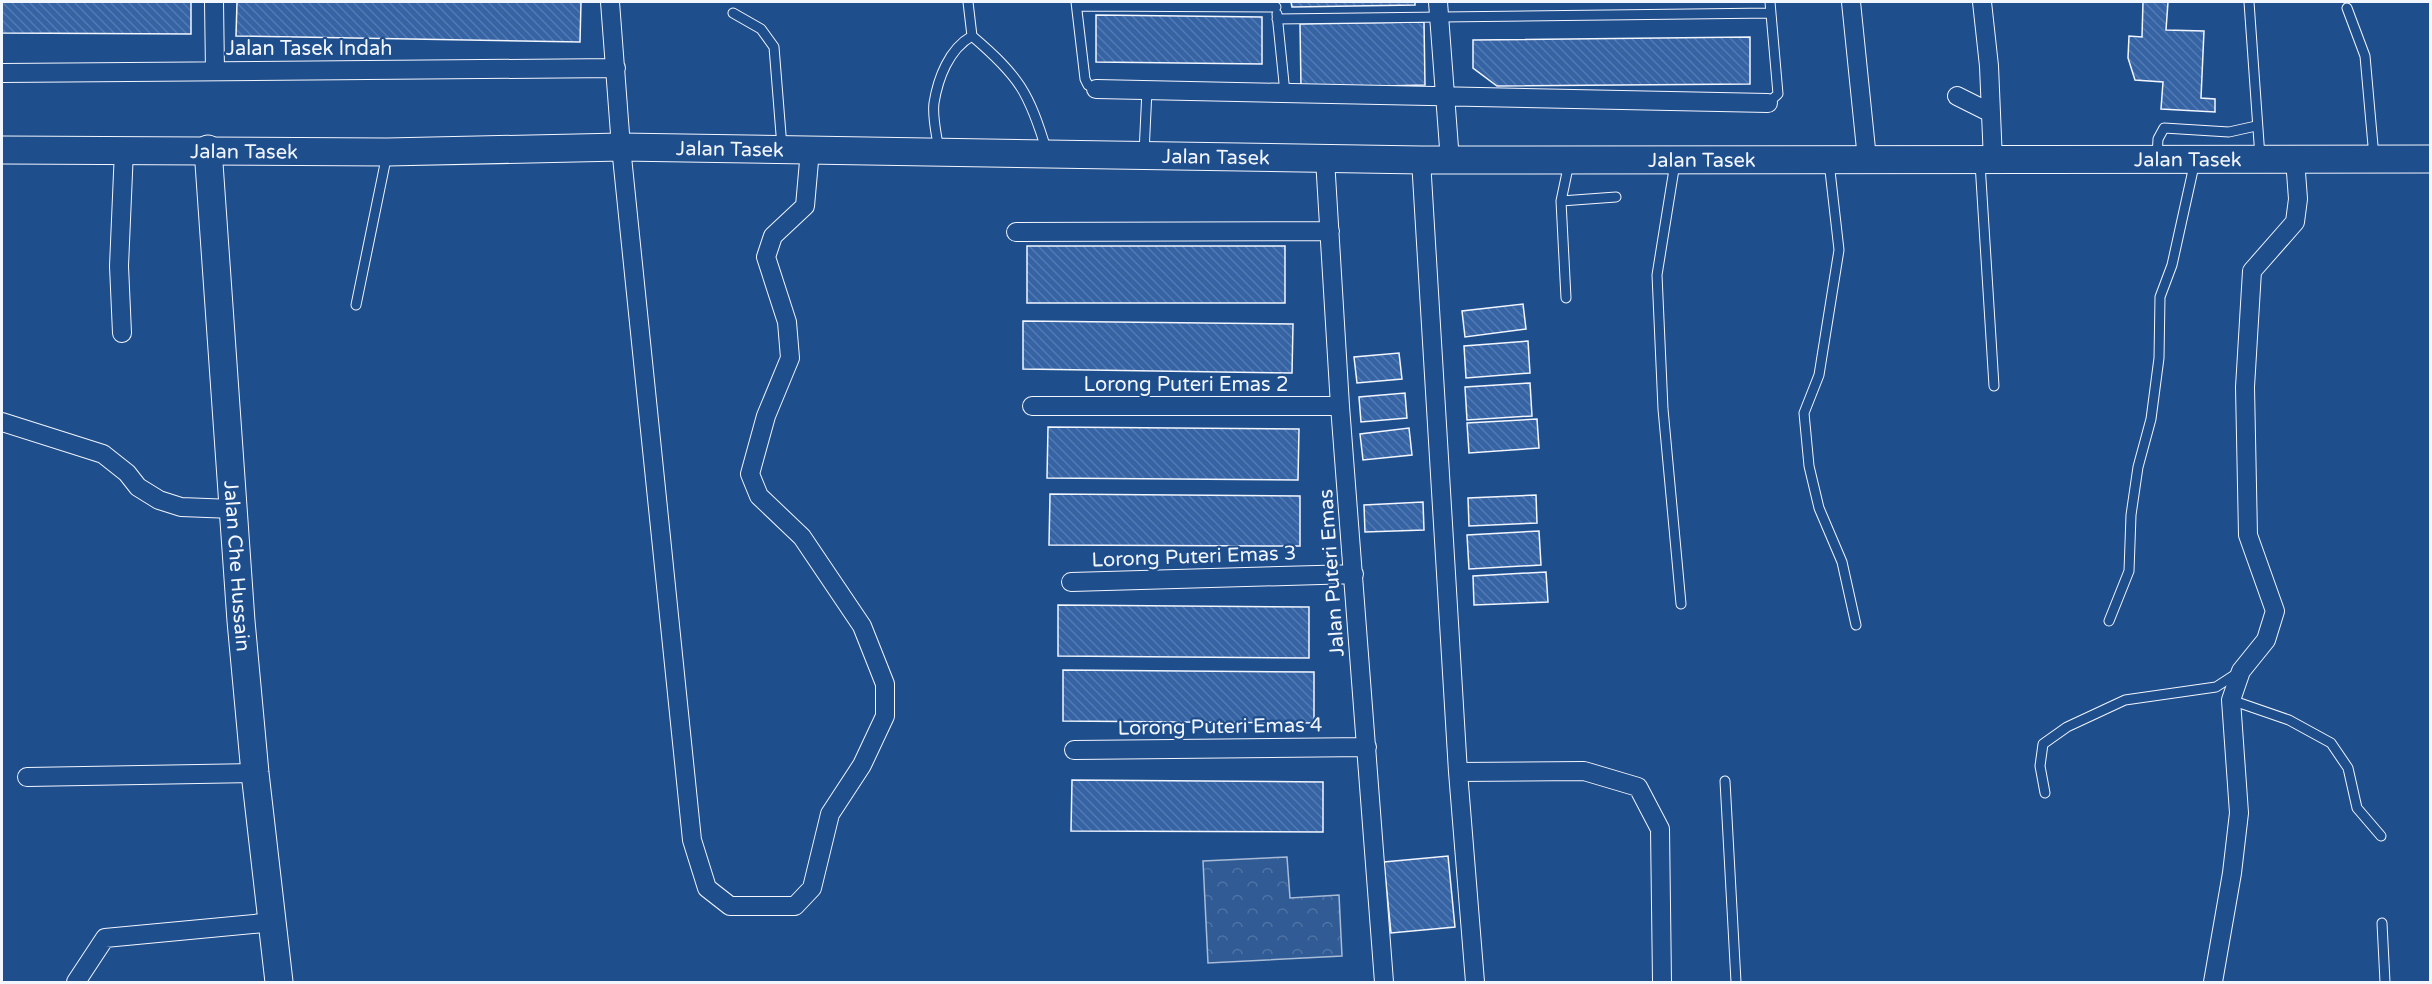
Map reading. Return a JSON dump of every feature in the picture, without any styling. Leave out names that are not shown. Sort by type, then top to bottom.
[{"type":"main road","name":"Jalan Tasek","points":[[2,150],[208,149],[387,152],[621,147],[1450,161],[2430,159]]},
{"type":"main road","name":"Jalan Che Hussain","points":[[208,149],[233,508],[255,773],[274,922],[279,982]]},
{"type":"street","points":[[214,2],[215,71]]},
{"type":"street","points":[[610,2],[621,147],[692,840],[706,888],[730,906],[795,906],[812,888],[830,814],[862,765],[885,716],[885,684],[862,626],[802,537],[759,496],[750,474],[766,416],[790,358],[787,322],[766,256],[773,236],[805,206],[810,150]]},
{"type":"street","points":[[1851,2],[1867,159]]},
{"type":"street","points":[[1982,2],[1991,113],[1987,161]]},
{"type":"street","points":[[1438,10],[1450,161]]},
{"type":"street","name":"Jalan Tasek Indah","points":[[2,73],[616,68]]},
{"type":"street","points":[[1096,89],[1768,103]]},
{"type":"street","points":[[1957,96],[1991,113]]},
{"type":"street","points":[[122,333],[119,266],[124,150]]},
{"type":"street","name":"Jalan Puteri Emas","points":[[1325,159],[1340,406],[1384,982]]},
{"type":"street","points":[[2213,982],[2232,873],[2239,813],[2231,700],[2241,671],[2266,640],[2275,611],[2248,535],[2245,387],[2252,271],[2295,222],[2298,199],[2295,159]]},
{"type":"street","points":[[1421,160],[1458,772],[1475,982]]},
{"type":"street","points":[[1016,232],[1330,231]]},
{"type":"street","name":"Lorong Puteri Emas 2","points":[[1032,406],[1340,406]]},
{"type":"street","points":[[2,422],[103,454],[127,473],[138,488],[159,500],[181,507],[233,508]]},
{"type":"street","name":"Lorong Puteri Emas 3","points":[[1071,582],[1354,574]]},
{"type":"street","name":"Lorong Puteri Emas 4","points":[[1074,750],[1367,747]]},
{"type":"street","points":[[1458,772],[1584,771],[1638,787],[1660,829],[1662,982]]},
{"type":"street","points":[[27,777],[255,773]]},
{"type":"street","points":[[76,982],[105,938],[274,922]]},
{"type":"lane","points":[[968,2],[972,36],[1015,75],[1035,110],[1048,154]]},
{"type":"lane","points":[[1768,103],[1778,94],[1770,2]]},
{"type":"lane","points":[[2249,2],[2260,159]]},
{"type":"lane","points":[[1096,89],[1088,85],[1085,79],[1076,4],[1275,4],[1285,93]]},
{"type":"lane","points":[[2347,8],[2365,56],[2375,159]]},
{"type":"lane","points":[[1277,19],[1438,10],[1771,13]]},
{"type":"lane","points":[[733,13],[761,29],[774,47],[782,150]]},
{"type":"lane","points":[[939,153],[933,105],[946,64],[961,42],[972,36]]},
{"type":"lane","points":[[1144,155],[1147,90]]},
{"type":"lane","points":[[2157,159],[2158,139],[2164,128],[2229,132],[2256,126]]},
{"type":"lane","points":[[356,305],[387,152]]},
{"type":"lane","points":[[1828,159],[1839,250],[1820,375],[1804,413],[1809,466],[1819,508],[1842,562],[1856,625]]},
{"type":"lane","points":[[2109,621],[2129,571],[2132,505],[2138,467],[2151,419],[2159,357],[2160,297],[2172,265],[2196,159]]},
{"type":"lane","points":[[1675,160],[1657,275],[1663,409],[1681,604]]},
{"type":"lane","points":[[1566,298],[1561,201],[1569,161]]},
{"type":"lane","points":[[1987,161],[1994,386]]},
{"type":"lane","points":[[1561,201],[1616,197]]},
{"type":"lane","points":[[2045,793],[2040,766],[2043,744],[2067,727],[2125,700],[2216,687],[2241,671]]},
{"type":"lane","points":[[2231,700],[2289,720],[2331,743],[2348,768],[2357,808],[2381,836]]},
{"type":"lane","points":[[1725,781],[1736,982]]},
{"type":"lane","points":[[2382,923],[2385,982]]},
{"type":"green space","points":[[1287,857],[1290,898],[1339,895],[1342,956],[1208,963],[1203,861]]},
{"type":"building","points":[[2,2],[191,2],[191,34],[2,33]]},
{"type":"building","points":[[237,2],[581,2],[580,42],[236,36]]},
{"type":"building","points":[[1291,2],[1415,2],[1415,5],[1292,7]]},
{"type":"building","points":[[2143,2],[2168,2],[2166,30],[2204,31],[2201,98],[2215,99],[2215,112],[2161,109],[2163,82],[2135,80],[2128,58],[2129,36],[2142,37]]},
{"type":"building","points":[[1096,15],[1262,17],[1262,64],[1096,62]]},
{"type":"building","points":[[1424,22],[1425,85],[1301,88],[1300,24]]},
{"type":"building","points":[[1750,37],[1750,84],[1497,86],[1473,68],[1473,40]]},
{"type":"building","points":[[1027,246],[1285,246],[1285,303],[1027,303]]},
{"type":"building","points":[[1523,304],[1526,329],[1465,337],[1462,311]]},
{"type":"building","points":[[1023,321],[1293,324],[1292,373],[1023,369]]},
{"type":"building","points":[[1528,341],[1530,373],[1466,378],[1464,346]]},
{"type":"building","points":[[1399,353],[1402,379],[1357,383],[1354,357]]},
{"type":"building","points":[[1530,383],[1532,416],[1467,420],[1465,387]]},
{"type":"building","points":[[1405,393],[1407,418],[1361,422],[1359,397]]},
{"type":"building","points":[[1537,419],[1539,448],[1469,453],[1467,423]]},
{"type":"building","points":[[1048,427],[1299,429],[1298,480],[1047,478]]},
{"type":"building","points":[[1409,428],[1412,455],[1363,460],[1360,434]]},
{"type":"building","points":[[1050,494],[1300,496],[1300,546],[1049,545]]},
{"type":"building","points":[[1536,495],[1537,523],[1469,526],[1468,498]]},
{"type":"building","points":[[1423,502],[1424,530],[1365,532],[1364,505]]},
{"type":"building","points":[[1539,531],[1541,565],[1469,569],[1467,535]]},
{"type":"building","points":[[1546,572],[1548,602],[1474,605],[1473,576]]},
{"type":"building","points":[[1058,605],[1309,607],[1309,658],[1058,656]]},
{"type":"building","points":[[1063,670],[1314,672],[1314,723],[1063,721]]},
{"type":"building","points":[[1072,780],[1323,782],[1323,832],[1071,831]]},
{"type":"building","points":[[1448,856],[1455,927],[1391,933],[1384,862]]}]
